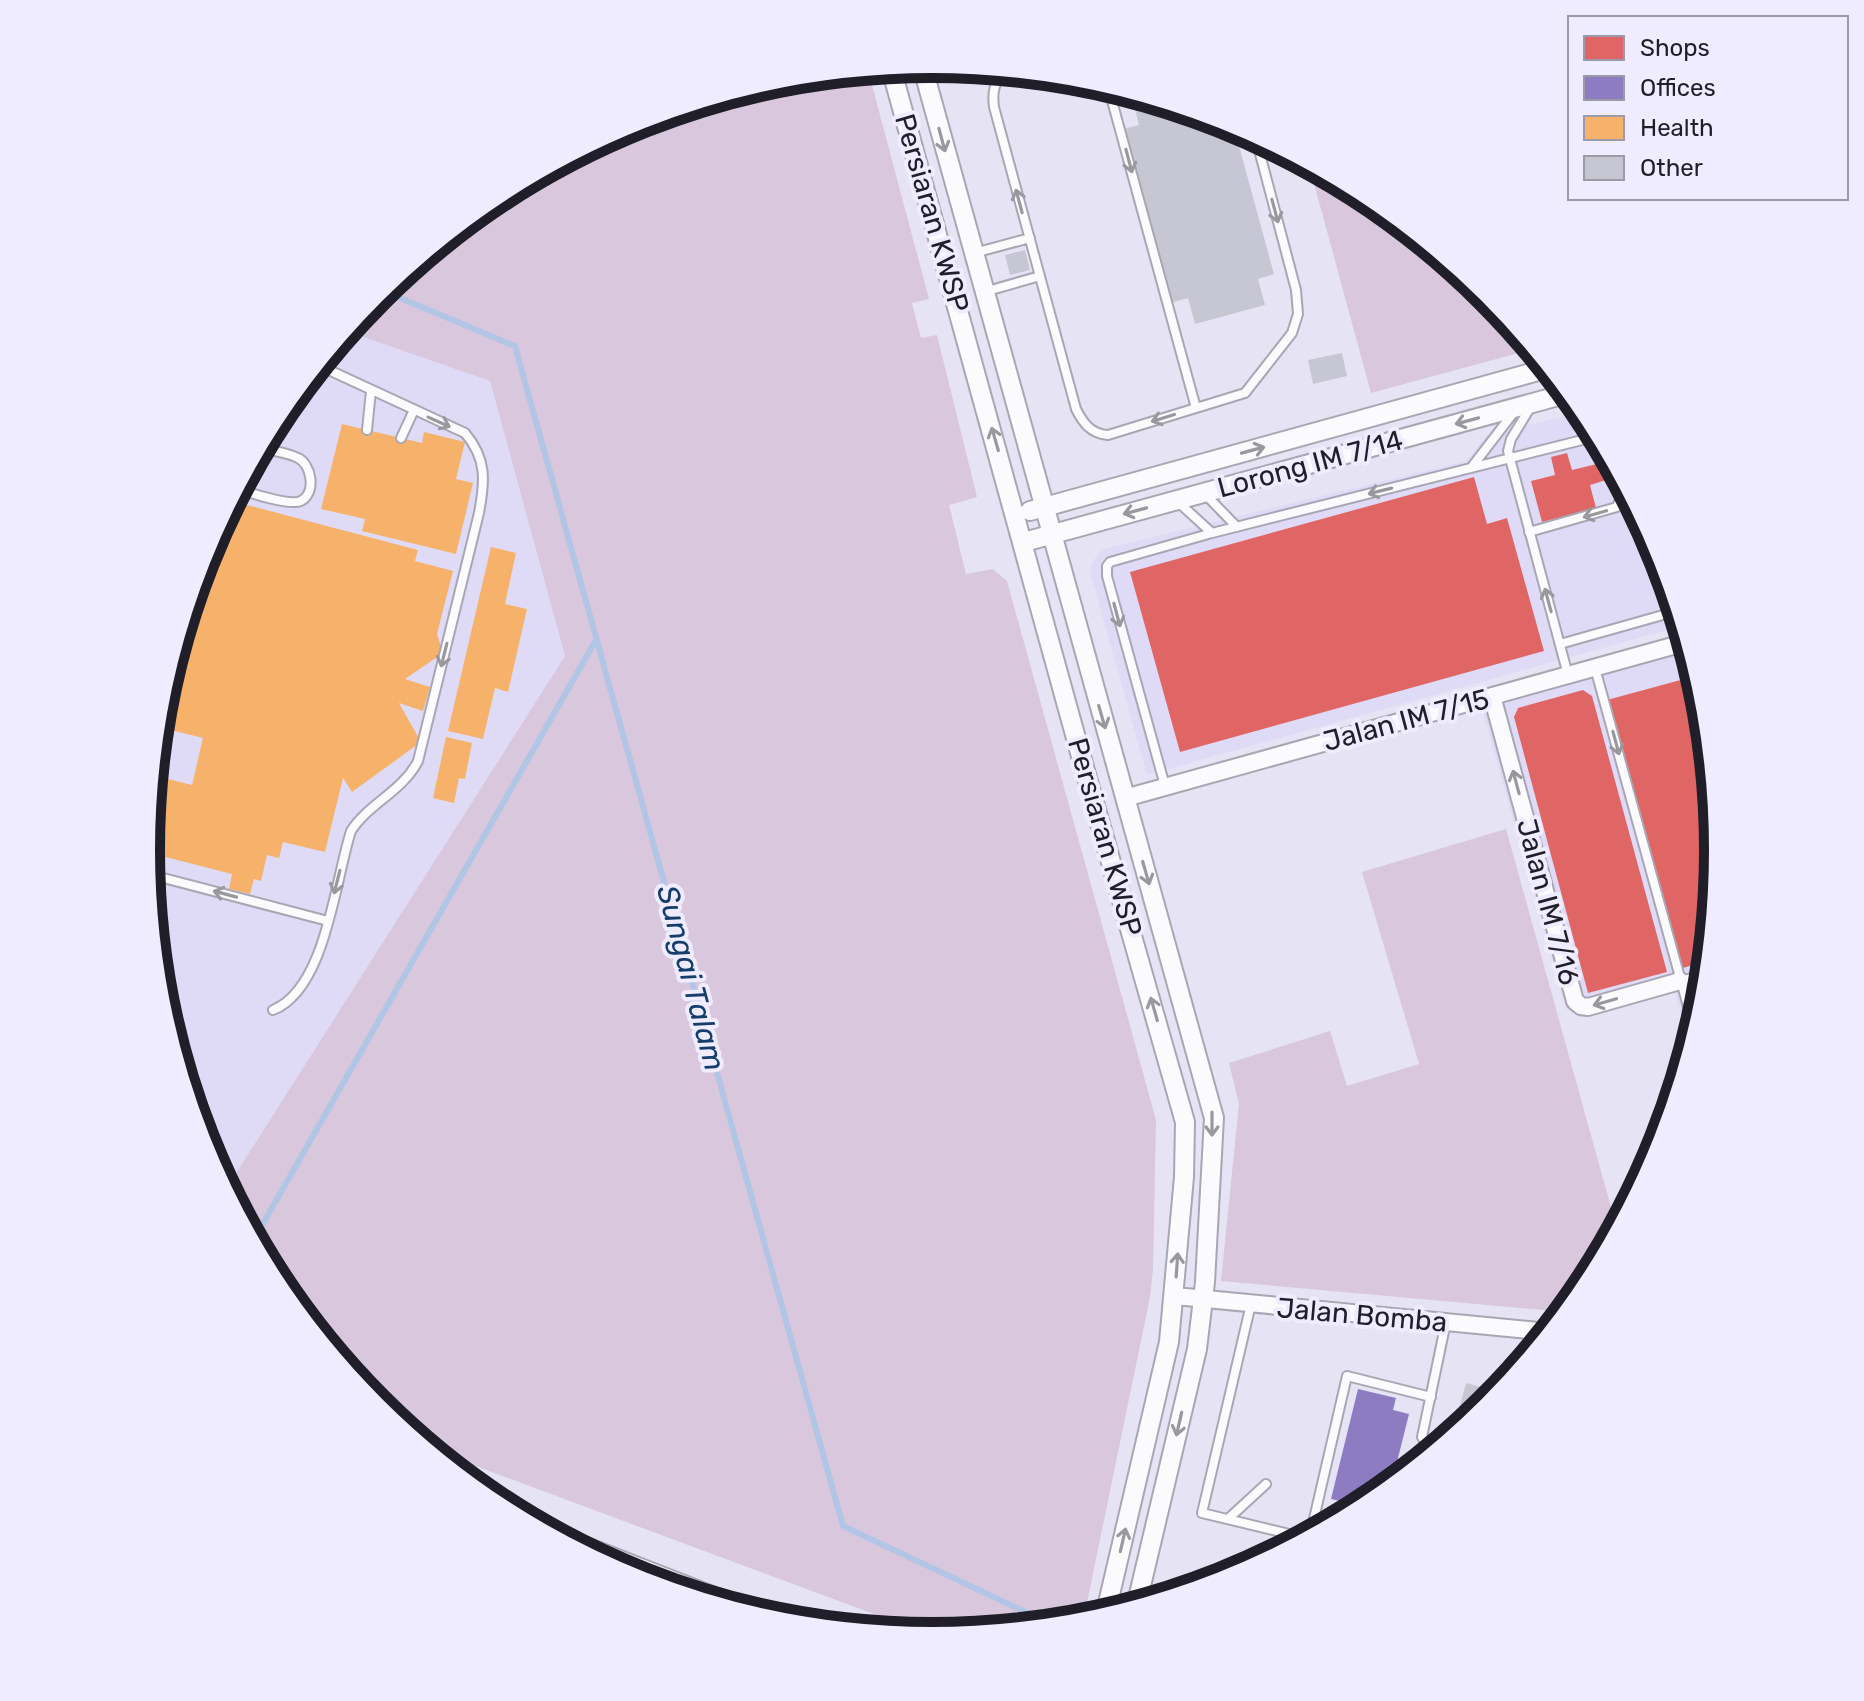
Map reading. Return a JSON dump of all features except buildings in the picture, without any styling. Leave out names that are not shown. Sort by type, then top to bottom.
[{"type":"street","name":"Persiaran KWSP","points":[[925,78],[1214,1118],[1203,1300],[1194,1363],[1139,1595]]},
{"type":"street","name":"Persiaran KWSP","points":[[895,79],[1185,1122],[1175,1296],[1162,1374],[1108,1602]]},
{"type":"street","name":"Lorong IM 7/14","points":[[1016,514],[1538,371]]},
{"type":"street","name":"Lorong IM 7/14","points":[[1024,542],[1557,397]]},
{"type":"street","name":"Jalan IM 7/15","points":[[1125,798],[1676,645]]},
{"type":"street","name":"Jalan IM 7/16","points":[[1492,696],[1575,1001],[1588,1007],[1680,981]]},
{"type":"street","points":[[1087,778],[1117,769]]},
{"type":"street","name":"Jalan Bomba","points":[[1175,1296],[1537,1331]]},
{"type":"lane","points":[[997,81],[994,107],[1076,409],[1091,430],[1108,435],[1245,393],[1292,333],[1298,314],[1296,290],[1259,151]]},
{"type":"lane","points":[[1112,99],[1196,408]]},
{"type":"lane","points":[[974,254],[1030,238]]},
{"type":"lane","points":[[984,292],[1040,276]]},
{"type":"lane","points":[[273,1010],[292,998],[312,968],[328,921],[351,831],[358,821],[411,774],[418,761],[483,492],[484,465],[465,433],[327,370]]},
{"type":"lane","points":[[367,430],[371,391]]},
{"type":"lane","points":[[1524,406],[1508,451],[1568,675]]},
{"type":"lane","points":[[1470,469],[1524,406]]},
{"type":"lane","points":[[401,438],[414,410]]},
{"type":"lane","points":[[1165,786],[1107,576],[1107,566],[1114,559],[1585,439]]},
{"type":"lane","points":[[249,491],[291,503],[301,501],[307,495],[311,481],[309,468],[300,458],[271,451]]},
{"type":"lane","points":[[1204,493],[1237,527]]},
{"type":"lane","points":[[1176,500],[1212,533]]},
{"type":"lane","points":[[1529,532],[1617,507],[1620,500]]},
{"type":"lane","points":[[1560,644],[1667,614]]},
{"type":"lane","points":[[1595,668],[1688,1009]]},
{"type":"lane","points":[[161,877],[328,921]]},
{"type":"lane","points":[[1680,981],[1694,977]]},
{"type":"lane","points":[[1251,1304],[1202,1513],[1292,1533]]},
{"type":"lane","points":[[1426,1443],[1422,1437],[1446,1322]]},
{"type":"lane","points":[[1311,1524],[1347,1376],[1431,1397]]},
{"type":"lane","points":[[1228,1519],[1266,1484]]},
{"type":"shaded area","points":[[871,81],[929,299],[912,303],[921,338],[937,335],[977,497],[949,505],[966,574],[993,569],[1007,581],[1156,1120],[1150,1297],[1086,1607],[983,1621],[894,1622],[458,1459],[386,1397],[319,1321],[263,1237],[239,1192],[233,1178],[565,656],[490,381],[357,335],[386,304],[462,238],[546,181],[590,158],[636,137],[732,104],[781,93]]},
{"type":"shaded area","points":[[1313,178],[1361,208],[1441,270],[1478,304],[1522,352],[1371,393]]},
{"type":"shaded area","points":[[357,335],[490,381],[565,656],[233,1178],[200,1099],[174,1001],[166,951],[160,850],[166,750],[174,700],[200,602],[239,509],[290,421]]},
{"type":"shaded area","points":[[1570,415],[1625,509],[1646,555],[1672,629],[1147,775],[1090,572],[1092,562],[1103,549],[1466,461],[1486,436]]},
{"type":"shaded area","points":[[1679,654],[1698,750],[1704,850],[1698,951],[1684,1025],[1675,992],[1580,1018],[1566,1009],[1482,709]]},
{"type":"shaded area","points":[[1506,829],[1613,1215],[1552,1311],[1221,1281],[1239,1104],[1229,1063],[1330,1031],[1347,1086],[1419,1064],[1362,872]]},
{"type":"waterway","name":"Sungai Talam","points":[[395,296],[515,346],[843,1526],[1034,1616]]},
{"type":"waterway","points":[[259,1230],[596,640]]}]
